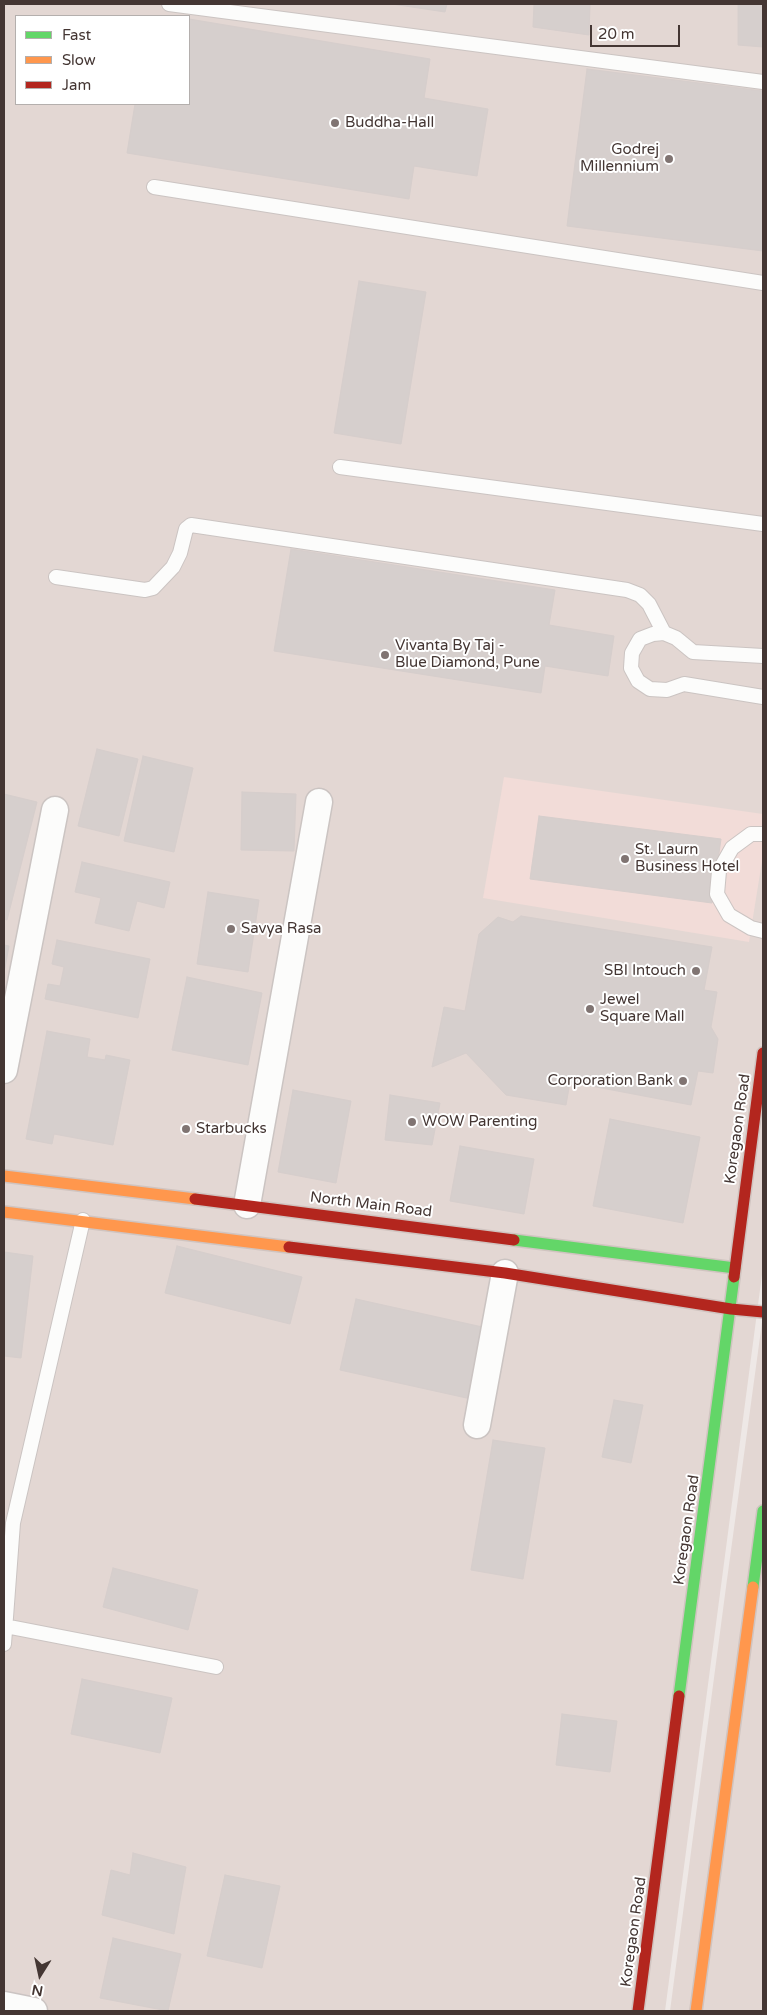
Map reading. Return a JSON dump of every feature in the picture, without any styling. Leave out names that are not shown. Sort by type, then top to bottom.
[{"type":"main road","name":"Koregaon Road","points":[[638,2011],[763,1054]]},
{"type":"main road","name":"North Main Road","points":[[4,1176],[247,1204],[735,1268]]},
{"type":"main road","points":[[4,1212],[83,1220],[505,1273],[730,1309],[763,1312]]},
{"type":"main road","points":[[696,2011],[763,1511]]},
{"type":"street","points":[[247,1204],[319,802]]},
{"type":"street","points":[[4,1070],[54,810]]},
{"type":"street","points":[[476,1425],[505,1273]]},
{"type":"street","points":[[4,2005],[34,2011]]},
{"type":"lane","points":[[169,4],[763,82]]},
{"type":"lane","points":[[154,187],[763,283]]},
{"type":"lane","points":[[340,467],[763,524]]},
{"type":"lane","points":[[56,577],[145,590],[153,588],[173,567],[180,553],[186,529],[191,525],[626,590],[640,595],[649,604],[664,633]]},
{"type":"lane","points":[[763,656],[693,652],[676,638],[664,633],[653,634],[640,639],[632,653],[631,668],[638,681],[650,690],[667,690],[684,684],[763,698]]},
{"type":"lane","points":[[763,834],[751,834],[732,848],[719,871],[717,894],[729,915],[752,928],[763,931]]},
{"type":"lane","points":[[4,1644],[13,1523],[83,1220]]},
{"type":"lane","points":[[5,1626],[216,1667]]},
{"type":"shaded area","points":[[4,4],[763,4],[763,1267],[665,2011],[4,2011]]},
{"type":"shaded area","points":[[504,777],[763,814],[763,855],[749,942],[483,898]]},
{"type":"shaded area","points":[[763,1315],[763,2011],[670,2011],[726,1587]]},
{"type":"building","points":[[392,4],[447,4],[445,12]]},
{"type":"building","points":[[534,4],[590,4],[589,35],[533,27]]},
{"type":"building","points":[[738,4],[763,4],[763,47],[738,45]]},
{"type":"building","points":[[190,19],[430,59],[424,98],[488,109],[477,176],[414,166],[409,199],[127,153],[135,105],[190,105]]},
{"type":"building","name":"Godrej Millennium","points":[[587,69],[763,91],[763,251],[567,226]]},
{"type":"building","points":[[359,281],[426,292],[401,444],[334,433]]},
{"type":"building","points":[[291,549],[555,590],[549,625],[614,636],[608,676],[545,666],[541,693],[274,651]]},
{"type":"building","points":[[97,749],[138,759],[119,836],[78,826]]},
{"type":"building","points":[[143,756],[193,768],[174,852],[124,841]]},
{"type":"building","points":[[242,792],[296,794],[294,851],[241,850]]},
{"type":"building","points":[[4,794],[37,802],[7,920],[4,919]]},
{"type":"building","name":"St. Laurn Business Hotel","points":[[539,816],[721,839],[712,903],[530,879]]},
{"type":"building","points":[[82,862],[170,882],[164,908],[137,901],[129,931],[95,923],[101,898],[75,892]]},
{"type":"building","points":[[208,892],[259,900],[248,972],[197,964]]},
{"type":"building","name":"Jewel Square Mall","points":[[521,916],[712,947],[704,990],[717,992],[711,1027],[718,1039],[713,1073],[698,1071],[691,1105],[570,1082],[566,1105],[506,1095],[466,1053],[432,1067],[444,1007],[465,1011],[479,934],[498,917],[513,922]]},
{"type":"building","points":[[57,940],[150,959],[138,1018],[45,999],[48,984],[60,986],[64,967],[52,964]]},
{"type":"building","points":[[4,945],[9,946],[4,973]]},
{"type":"building","points":[[187,977],[262,993],[248,1065],[172,1050]]},
{"type":"building","points":[[47,1031],[90,1039],[87,1057],[105,1060],[106,1055],[130,1060],[113,1145],[54,1134],[52,1144],[26,1139]]},
{"type":"building","points":[[293,1090],[351,1101],[336,1183],[278,1172]]},
{"type":"building","name":"WOW Parenting","points":[[390,1095],[440,1103],[432,1145],[385,1140]]},
{"type":"building","points":[[610,1119],[700,1137],[683,1223],[593,1206]]},
{"type":"building","points":[[460,1146],[534,1159],[524,1214],[450,1201]]},
{"type":"building","points":[[177,1246],[302,1277],[290,1324],[165,1293]]},
{"type":"building","points":[[4,1252],[33,1256],[21,1358],[4,1356]]},
{"type":"building","points":[[356,1299],[487,1328],[471,1399],[340,1370]]},
{"type":"building","points":[[614,1400],[643,1405],[631,1463],[602,1457]]},
{"type":"building","points":[[493,1440],[545,1448],[523,1579],[471,1570]]},
{"type":"building","points":[[113,1568],[198,1590],[188,1630],[103,1607]]},
{"type":"building","points":[[82,1679],[172,1698],[160,1753],[71,1734]]},
{"type":"building","points":[[562,1714],[617,1721],[610,1772],[556,1765]]},
{"type":"building","points":[[133,1853],[186,1867],[174,1934],[102,1915],[111,1870],[130,1875]]},
{"type":"building","points":[[225,1875],[280,1886],[262,1968],[207,1956]]},
{"type":"building","points":[[113,1938],[181,1954],[168,2011],[100,1998]]},
{"type":"traffic: fast","points":[[514,1240],[735,1268]]},
{"type":"traffic: fast","points":[[679,1696],[734,1277]]},
{"type":"traffic: fast","points":[[753,1587],[763,1511]]},
{"type":"traffic: slow","points":[[4,1176],[195,1199]]},
{"type":"traffic: slow","points":[[4,1212],[289,1247]]},
{"type":"traffic: slow","points":[[696,2011],[753,1587]]},
{"type":"traffic: jam","points":[[734,1277],[763,1053]]},
{"type":"traffic: jam","points":[[195,1199],[514,1240]]},
{"type":"traffic: jam","points":[[289,1247],[505,1273],[731,1309],[763,1312]]},
{"type":"traffic: jam","points":[[638,2011],[679,1696]]},
{"type":"place","name":"Buddha-Hall","points":[[335,123]]},
{"type":"place","name":"Godrej Millennium","points":[[669,159]]},
{"type":"place","name":"Vivanta By Taj - Blue Diamond, Pune","points":[[385,655]]},
{"type":"place","name":"St. Laurn Business Hotel","points":[[625,859]]},
{"type":"place","name":"Savya Rasa","points":[[231,929]]},
{"type":"place","name":"SBI Intouch","points":[[696,971]]},
{"type":"place","name":"Jewel Square Mall","points":[[590,1009]]},
{"type":"place","name":"Corporation Bank","points":[[683,1081]]},
{"type":"place","name":"WOW Parenting","points":[[412,1122]]},
{"type":"place","name":"Starbucks","points":[[186,1129]]}]
